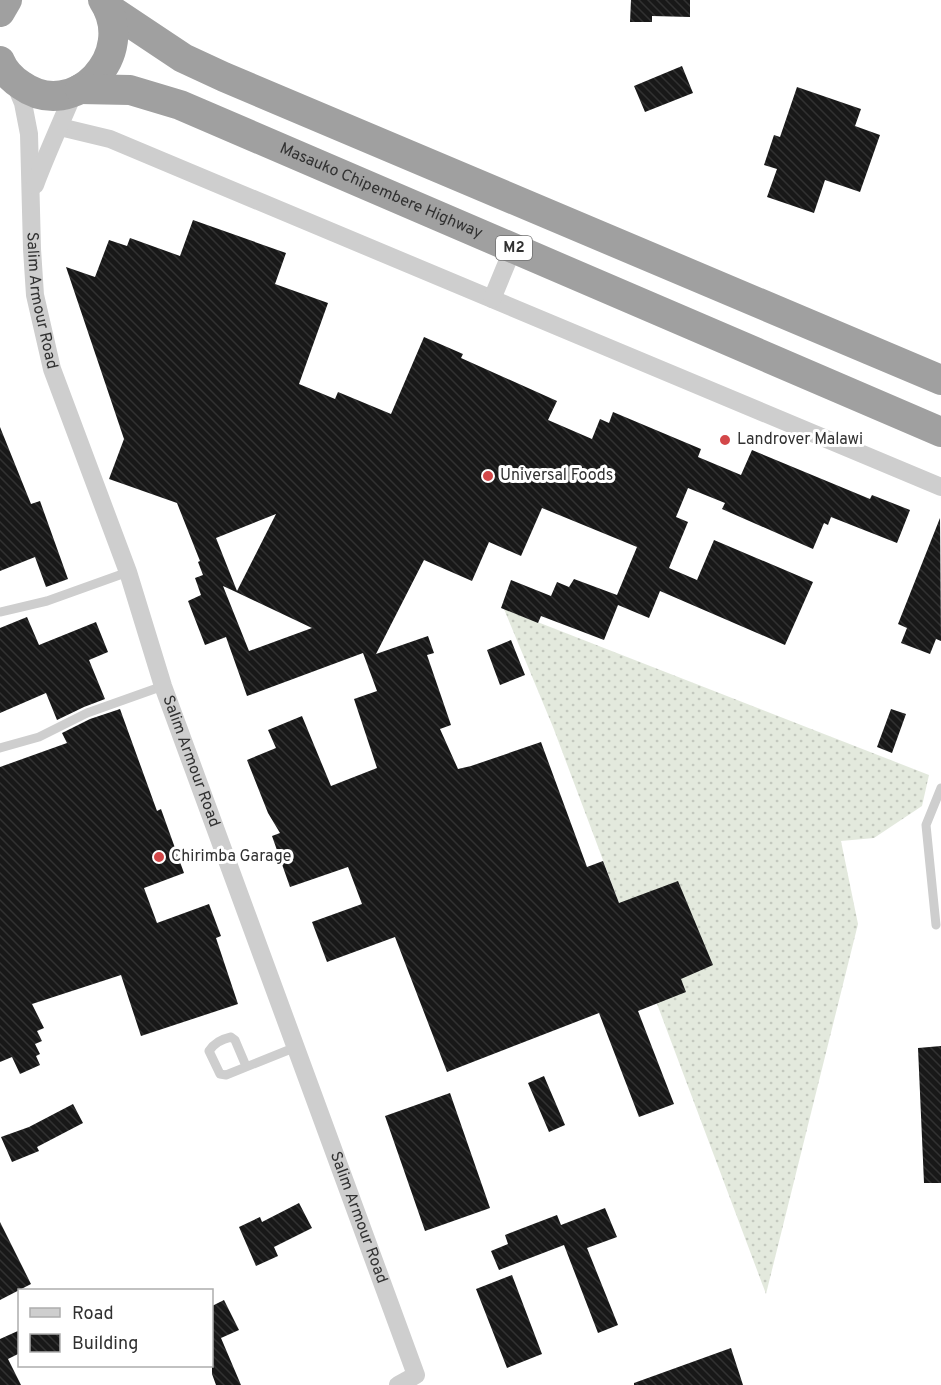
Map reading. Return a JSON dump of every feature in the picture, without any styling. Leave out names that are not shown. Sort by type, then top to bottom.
[{"type":"highway","points":[[0,12],[7,0]]},
{"type":"highway","points":[[77,90],[96,78],[107,63],[113,45],[114,26],[105,4]]},
{"type":"highway","points":[[105,4],[183,58],[224,77],[941,380]]},
{"type":"highway","name":"M2","points":[[6,70],[26,88],[41,94],[58,95],[77,90]]},
{"type":"highway","name":"Masauko Chipembere Highway","points":[[77,90],[130,90],[180,105],[941,432]]},
{"type":"street","name":"Salim Armour Road","points":[[6,70],[23,103],[29,134],[35,295],[52,369],[128,572],[163,686],[417,1380]]},
{"type":"street","name":"Salim Armour Road","points":[[32,195],[48,150],[77,90]]},
{"type":"street","points":[[60,127],[110,139],[941,487]]},
{"type":"street","points":[[492,299],[513,248]]},
{"type":"street","points":[[399,1385],[417,1380]]},
{"type":"lane","points":[[0,612],[47,601],[128,572]]},
{"type":"lane","points":[[0,748],[39,737],[87,712],[163,686]]},
{"type":"lane","points":[[936,925],[926,825],[941,788]]},
{"type":"lane","points":[[246,1066],[235,1040],[231,1037],[224,1038],[212,1046],[209,1051],[220,1074],[226,1075],[296,1047]]},
{"type":"shaded area","points":[[504,609],[929,775],[922,806],[874,838],[841,841],[858,924],[766,1294],[553,727]]},
{"type":"building","points":[[631,0],[690,0],[690,17],[652,16],[652,22],[630,22]]},
{"type":"building","points":[[682,66],[693,93],[645,112],[634,86]]},
{"type":"building","points":[[797,87],[861,109],[855,126],[880,135],[860,192],[825,180],[814,213],[767,197],[777,169],[764,165],[774,135],[780,137]]},
{"type":"building","points":[[193,220],[286,253],[275,284],[328,303],[299,384],[335,399],[338,392],[391,414],[424,337],[463,354],[461,358],[557,401],[548,420],[592,439],[600,419],[609,423],[613,412],[701,449],[698,457],[741,475],[752,450],[870,499],[872,495],[910,510],[897,543],[831,517],[828,525],[824,523],[813,549],[722,509],[725,503],[688,488],[676,517],[688,522],[669,568],[697,580],[714,540],[813,582],[785,645],[660,591],[649,618],[618,605],[604,640],[541,616],[538,623],[501,608],[511,580],[551,596],[557,582],[569,587],[574,579],[617,595],[637,547],[542,508],[521,556],[489,542],[472,581],[424,560],[376,654],[428,636],[434,653],[427,655],[451,725],[440,729],[458,769],[541,742],[587,867],[603,861],[619,903],[678,881],[713,965],[681,979],[686,992],[638,1011],[674,1104],[639,1117],[599,1013],[447,1072],[395,937],[327,962],[312,922],[362,904],[348,867],[290,887],[272,836],[280,833],[268,813],[247,760],[276,748],[268,730],[302,716],[331,786],[377,768],[354,699],[377,691],[363,653],[247,696],[226,637],[205,645],[188,601],[201,595],[195,578],[203,575],[198,562],[200,561],[177,503],[109,479],[124,439],[66,267],[95,277],[109,240],[127,246],[130,238],[180,256]],"holes":[[[276,514],[237,591],[216,538]],[[223,586],[236,592],[312,628],[249,651]]]},
{"type":"building","points":[[0,427],[31,504],[40,501],[68,579],[46,587],[35,557],[0,571]]},
{"type":"building","points":[[940,518],[941,641],[936,639],[930,654],[901,643],[907,628],[898,624]]},
{"type":"building","points":[[27,617],[39,645],[96,622],[108,652],[89,660],[105,699],[57,720],[46,693],[0,713],[0,628]]},
{"type":"building","points":[[511,640],[525,675],[500,685],[487,650]]},
{"type":"building","points":[[120,709],[157,811],[161,809],[184,873],[144,888],[157,923],[209,904],[221,936],[216,938],[238,1004],[141,1036],[121,975],[32,1004],[44,1028],[37,1031],[42,1041],[35,1044],[40,1054],[36,1056],[40,1065],[20,1074],[12,1057],[0,1062],[0,767],[67,743],[62,733],[90,719]]},
{"type":"building","points":[[891,709],[906,714],[892,753],[877,747]]},
{"type":"building","points":[[941,1046],[941,1183],[924,1183],[918,1048]]},
{"type":"building","points":[[544,1076],[565,1125],[549,1132],[528,1083]]},
{"type":"building","points":[[450,1093],[490,1208],[425,1231],[385,1116]]},
{"type":"building","points":[[73,1104],[83,1123],[37,1147],[39,1151],[12,1162],[1,1137],[29,1127]]},
{"type":"building","points":[[299,1203],[312,1228],[274,1247],[278,1256],[256,1266],[239,1227],[260,1217],[262,1222]]},
{"type":"building","points":[[605,1208],[617,1237],[587,1248],[618,1325],[598,1333],[564,1245],[499,1270],[491,1251],[508,1244],[505,1235],[557,1215],[561,1225]]},
{"type":"building","points":[[0,1222],[31,1284],[0,1300]]},
{"type":"building","points":[[512,1275],[542,1354],[507,1368],[476,1289]]},
{"type":"building","points":[[224,1300],[239,1330],[221,1338],[241,1385],[216,1385],[212,1374],[213,1306]]},
{"type":"building","points":[[18,1331],[18,1354],[8,1359],[21,1385],[0,1385],[0,1339]]},
{"type":"building","points":[[731,1348],[743,1385],[634,1385],[634,1383]]},
{"type":"place","name":"Landrover Malawi","points":[[725,440]]},
{"type":"place","name":"Universal Foods","points":[[488,476]]},
{"type":"place","name":"Chirimba Garage","points":[[159,857]]}]
